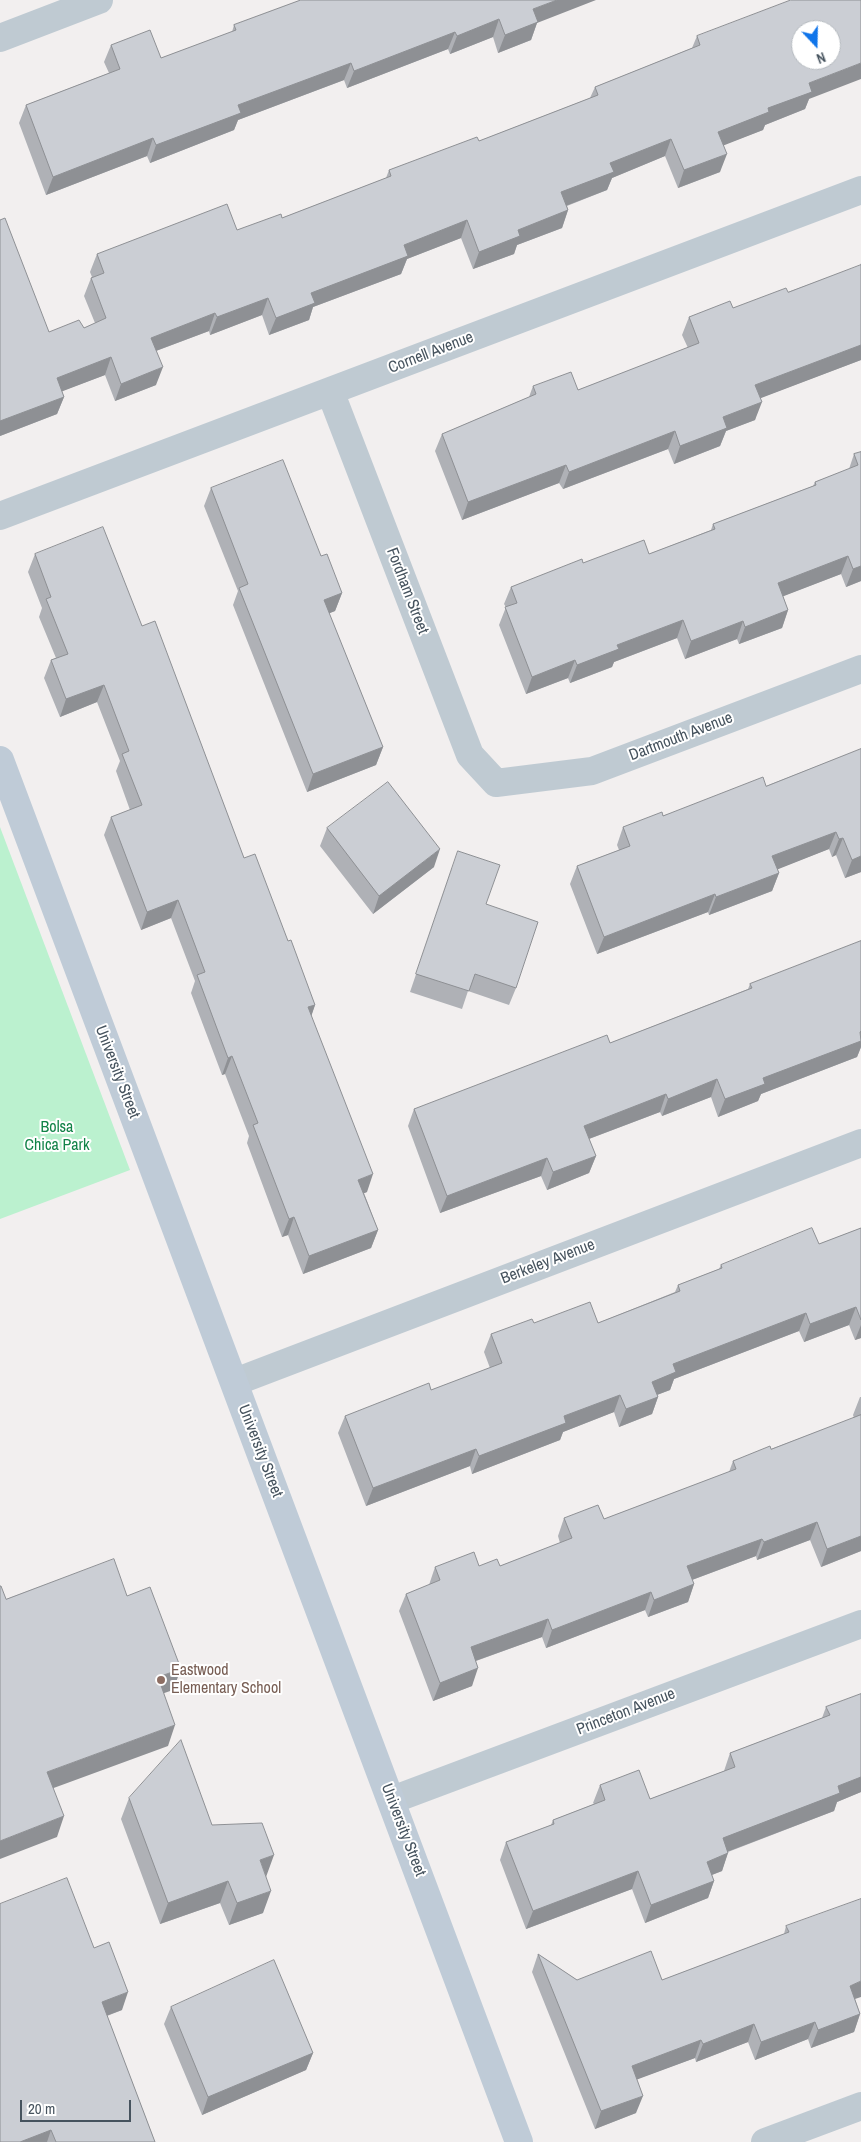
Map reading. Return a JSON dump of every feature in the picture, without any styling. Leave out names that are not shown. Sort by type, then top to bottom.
[{"type":"street","points":[[0,38],[99,0]]},
{"type":"street","name":"Cornell Avenue","points":[[0,516],[861,190]]},
{"type":"street","name":"Fordham Street","points":[[330,391],[470,755],[496,783]]},
{"type":"street","name":"Dartmouth Avenue","points":[[496,783],[592,771],[861,669]]},
{"type":"street","name":"University Street","points":[[0,760],[519,2142]]},
{"type":"street","name":"Berkeley Avenue","points":[[234,1382],[861,1143]]},
{"type":"street","name":"Princeton Avenue","points":[[392,1800],[861,1624]]},
{"type":"street","points":[[765,2142],[861,2106]]},
{"type":"green space","name":"Bolsa Chica Park","points":[[0,827],[130,1170],[0,1219]]},
{"type":"building","points":[[301,0],[557,0],[533,9],[538,22],[505,35],[499,19],[457,36],[455,32],[354,71],[351,63],[238,105],[241,113],[156,145],[153,138],[53,177],[26,105],[120,69],[111,45],[150,30],[161,58],[236,30],[234,25]]},
{"type":"building","points":[[791,0],[861,0],[861,63],[809,83],[812,92],[768,108],[769,112],[718,132],[727,154],[684,170],[671,139],[610,163],[614,172],[561,192],[568,210],[518,230],[520,236],[479,252],[467,220],[404,245],[408,256],[311,293],[315,303],[276,318],[268,298],[217,317],[215,313],[151,338],[163,367],[121,384],[111,357],[57,378],[64,397],[0,421],[0,220],[5,218],[49,332],[79,320],[84,328],[106,318],[91,278],[104,273],[97,254],[227,204],[237,230],[281,214],[282,218],[391,176],[389,170],[477,137],[479,141],[598,95],[595,87],[700,45],[697,36]]},
{"type":"building","points":[[861,265],[861,345],[755,385],[762,402],[723,417],[727,428],[680,446],[675,431],[569,472],[566,465],[468,502],[442,434],[536,394],[533,386],[571,372],[578,390],[699,343],[689,317],[730,301],[733,308],[786,288],[788,292]]},
{"type":"building","points":[[861,452],[861,566],[853,569],[848,556],[778,583],[788,610],[745,627],[743,621],[691,641],[683,620],[617,645],[619,649],[577,665],[575,660],[532,677],[505,607],[517,603],[511,587],[582,559],[583,563],[644,540],[649,554],[715,529],[713,524],[816,485],[815,482],[858,465],[854,454]]},
{"type":"building","points":[[283,460],[321,556],[327,554],[342,593],[324,600],[383,747],[313,774],[239,588],[248,584],[211,488]]},
{"type":"building","points":[[103,527],[142,626],[155,621],[244,858],[255,854],[288,941],[291,940],[315,1005],[308,1007],[373,1174],[358,1180],[378,1230],[309,1256],[294,1217],[289,1219],[253,1125],[258,1123],[232,1056],[228,1058],[197,975],[205,972],[178,900],[147,912],[111,817],[142,805],[122,754],[129,751],[104,685],[66,699],[51,660],[68,654],[46,599],[51,597],[35,554]]},
{"type":"building","points":[[861,749],[861,856],[852,860],[843,838],[839,839],[836,832],[772,856],[779,873],[716,897],[715,894],[604,937],[577,866],[630,846],[623,827],[662,812],[663,816],[763,777],[766,786]]},
{"type":"building","points":[[388,782],[440,849],[379,896],[327,828]]},
{"type":"building","points":[[458,851],[500,865],[486,904],[538,922],[516,988],[475,974],[469,991],[416,974]]},
{"type":"building","points":[[861,941],[861,1041],[763,1078],[765,1084],[725,1099],[717,1079],[668,1099],[666,1094],[584,1126],[596,1156],[553,1172],[547,1158],[447,1196],[414,1109],[607,1035],[610,1043],[752,988],[750,984]]},
{"type":"building","points":[[812,1228],[819,1244],[861,1228],[861,1320],[856,1307],[810,1324],[806,1313],[673,1364],[676,1372],[652,1382],[658,1397],[626,1409],[620,1395],[564,1416],[566,1423],[479,1456],[476,1449],[373,1488],[345,1416],[429,1383],[431,1390],[502,1363],[491,1334],[532,1319],[534,1323],[590,1302],[598,1323],[680,1291],[678,1285],[722,1268],[721,1265]]},
{"type":"building","points":[[861,1415],[861,1536],[827,1549],[817,1522],[764,1542],[762,1539],[687,1566],[694,1584],[654,1600],[651,1592],[552,1630],[548,1619],[471,1647],[478,1668],[440,1683],[406,1594],[440,1580],[435,1567],[474,1552],[479,1566],[497,1559],[500,1566],[572,1538],[564,1518],[598,1505],[604,1519],[736,1469],[733,1461],[770,1446],[771,1449]]},
{"type":"building","points":[[114,1559],[127,1596],[150,1587],[181,1669],[158,1677],[175,1725],[47,1772],[64,1816],[0,1841],[0,1586],[6,1599]]},
{"type":"building","points":[[861,1694],[861,1777],[838,1786],[840,1793],[723,1838],[728,1853],[707,1862],[714,1881],[651,1905],[638,1871],[533,1911],[506,1842],[554,1824],[553,1820],[605,1800],[600,1785],[639,1770],[650,1799],[735,1767],[730,1753],[830,1715],[826,1707]]},
{"type":"building","points":[[181,1740],[212,1825],[262,1823],[274,1855],[260,1860],[271,1891],[237,1903],[228,1881],[168,1903],[129,1798]]},
{"type":"building","points":[[67,1878],[94,1948],[109,1942],[128,1992],[102,2002],[155,2142],[56,2142],[51,2130],[20,2142],[0,2142],[0,1904]]},
{"type":"building","points":[[861,1899],[861,1981],[850,1986],[860,2014],[818,2030],[815,2022],[761,2042],[754,2024],[703,2044],[701,2040],[632,2066],[643,2096],[601,2111],[538,1954],[577,1980],[651,1951],[662,1980],[789,1932],[786,1926]]},
{"type":"building","points":[[274,1960],[313,2053],[208,2097],[171,2007]]},
{"type":"place","name":"Eastwood Elementary School","points":[[161,1680]]}]
